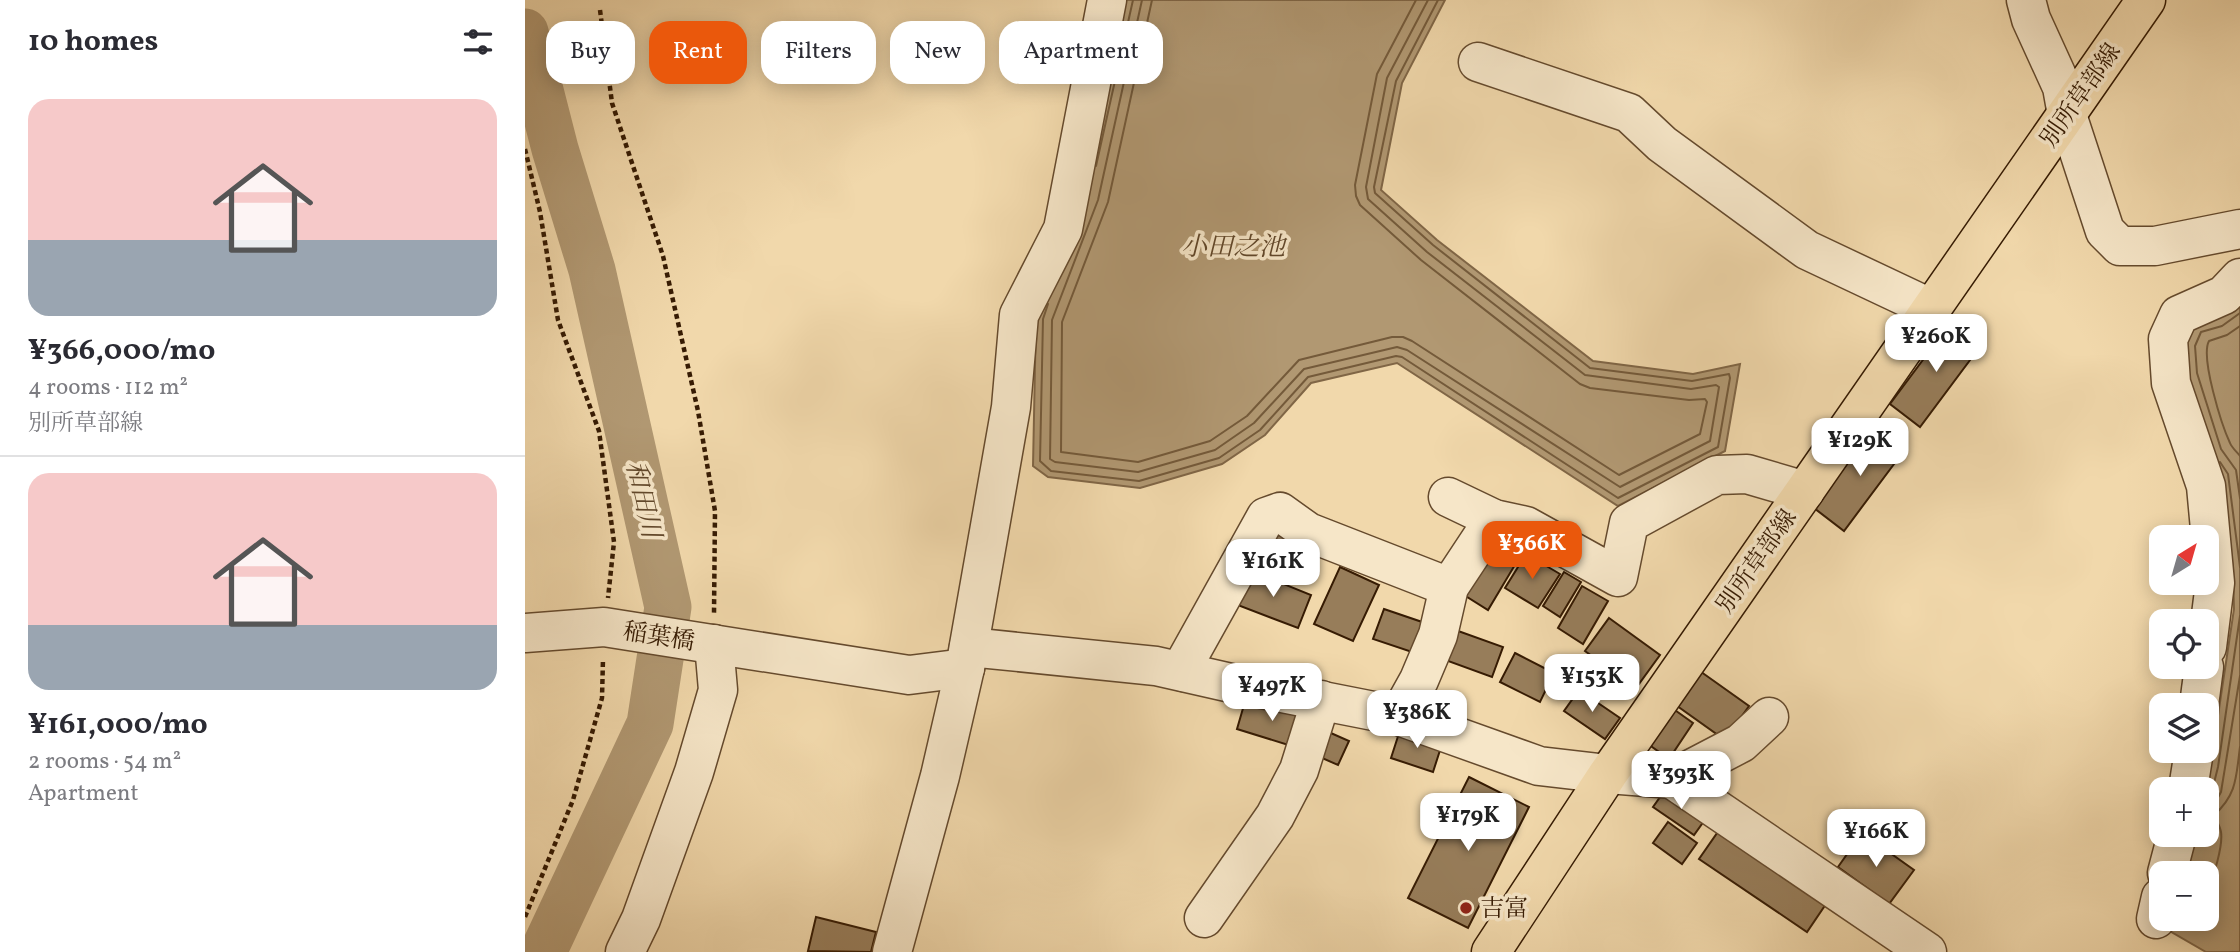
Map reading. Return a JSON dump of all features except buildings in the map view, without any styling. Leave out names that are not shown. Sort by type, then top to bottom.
[{"type":"main road","name":"別所草部線","points":[[1491,952],[1608,775],[2145,0]]},
{"type":"street","points":[[892,952],[940,776],[967,658],[1011,407],[1019,315],[1063,229],[1107,0]]},
{"type":"street","points":[[2026,0],[2031,19],[2062,87],[2067,115],[2105,231],[2120,246],[2155,246],[2240,229]]},
{"type":"street","points":[[1478,62],[1629,113],[1662,144],[1807,250],[1932,309]]},
{"type":"street","points":[[2212,609],[2215,583],[2206,486],[2171,383],[2168,339],[2179,315],[2224,295],[2240,278]]},
{"type":"street","points":[[1448,497],[1494,519],[1526,526],[1618,577],[1629,523],[1717,475],[1747,474],[1805,491]]},
{"type":"street","points":[[1184,672],[1187,659],[1266,517],[1280,512],[1308,531],[1449,587]]},
{"type":"street","points":[[1399,716],[1439,635],[1449,587],[1494,519]]},
{"type":"street","name":"稲葉橋","points":[[525,633],[604,627],[909,675],[967,658],[1156,666],[1399,716],[1539,766],[1608,775],[1672,779]]},
{"type":"street","points":[[625,952],[641,919],[694,772],[717,690],[714,644]]},
{"type":"street","points":[[1204,918],[1275,816],[1299,770],[1321,700]]},
{"type":"street","points":[[1769,717],[1741,743],[1672,779],[1927,952]]},
{"type":"path","points":[[600,10],[612,103],[663,256],[698,411],[715,511],[714,644]]},
{"type":"path","points":[[525,149],[540,212],[558,320],[599,430],[614,542]]},
{"type":"path","points":[[525,917],[573,800],[602,698]]},
{"type":"water","name":"小田之池","points":[[1126,0],[1445,0],[1402,83],[1381,190],[1437,240],[1593,361],[1693,374],[1740,364],[1725,451],[1618,506],[1397,363],[1311,383],[1265,435],[1222,464],[1140,488],[1048,477],[1033,466],[1036,317],[1083,196],[1108,84],[1163,84],[1163,21],[1121,21]]},
{"type":"water","points":[[2240,293],[2240,952],[2206,952],[2170,931],[2219,931],[2219,861],[2189,861],[2192,847],[2219,847],[2219,777],[2209,777],[2211,763],[2219,763],[2219,709],[2234,609],[2233,568],[2221,475],[2182,376],[2189,320]]},
{"type":"waterway","name":"和田川","points":[[525,32],[555,149],[592,270],[668,607],[650,724],[543,952]]},
{"type":"place","name":"吉富","points":[[1466,908]]}]
